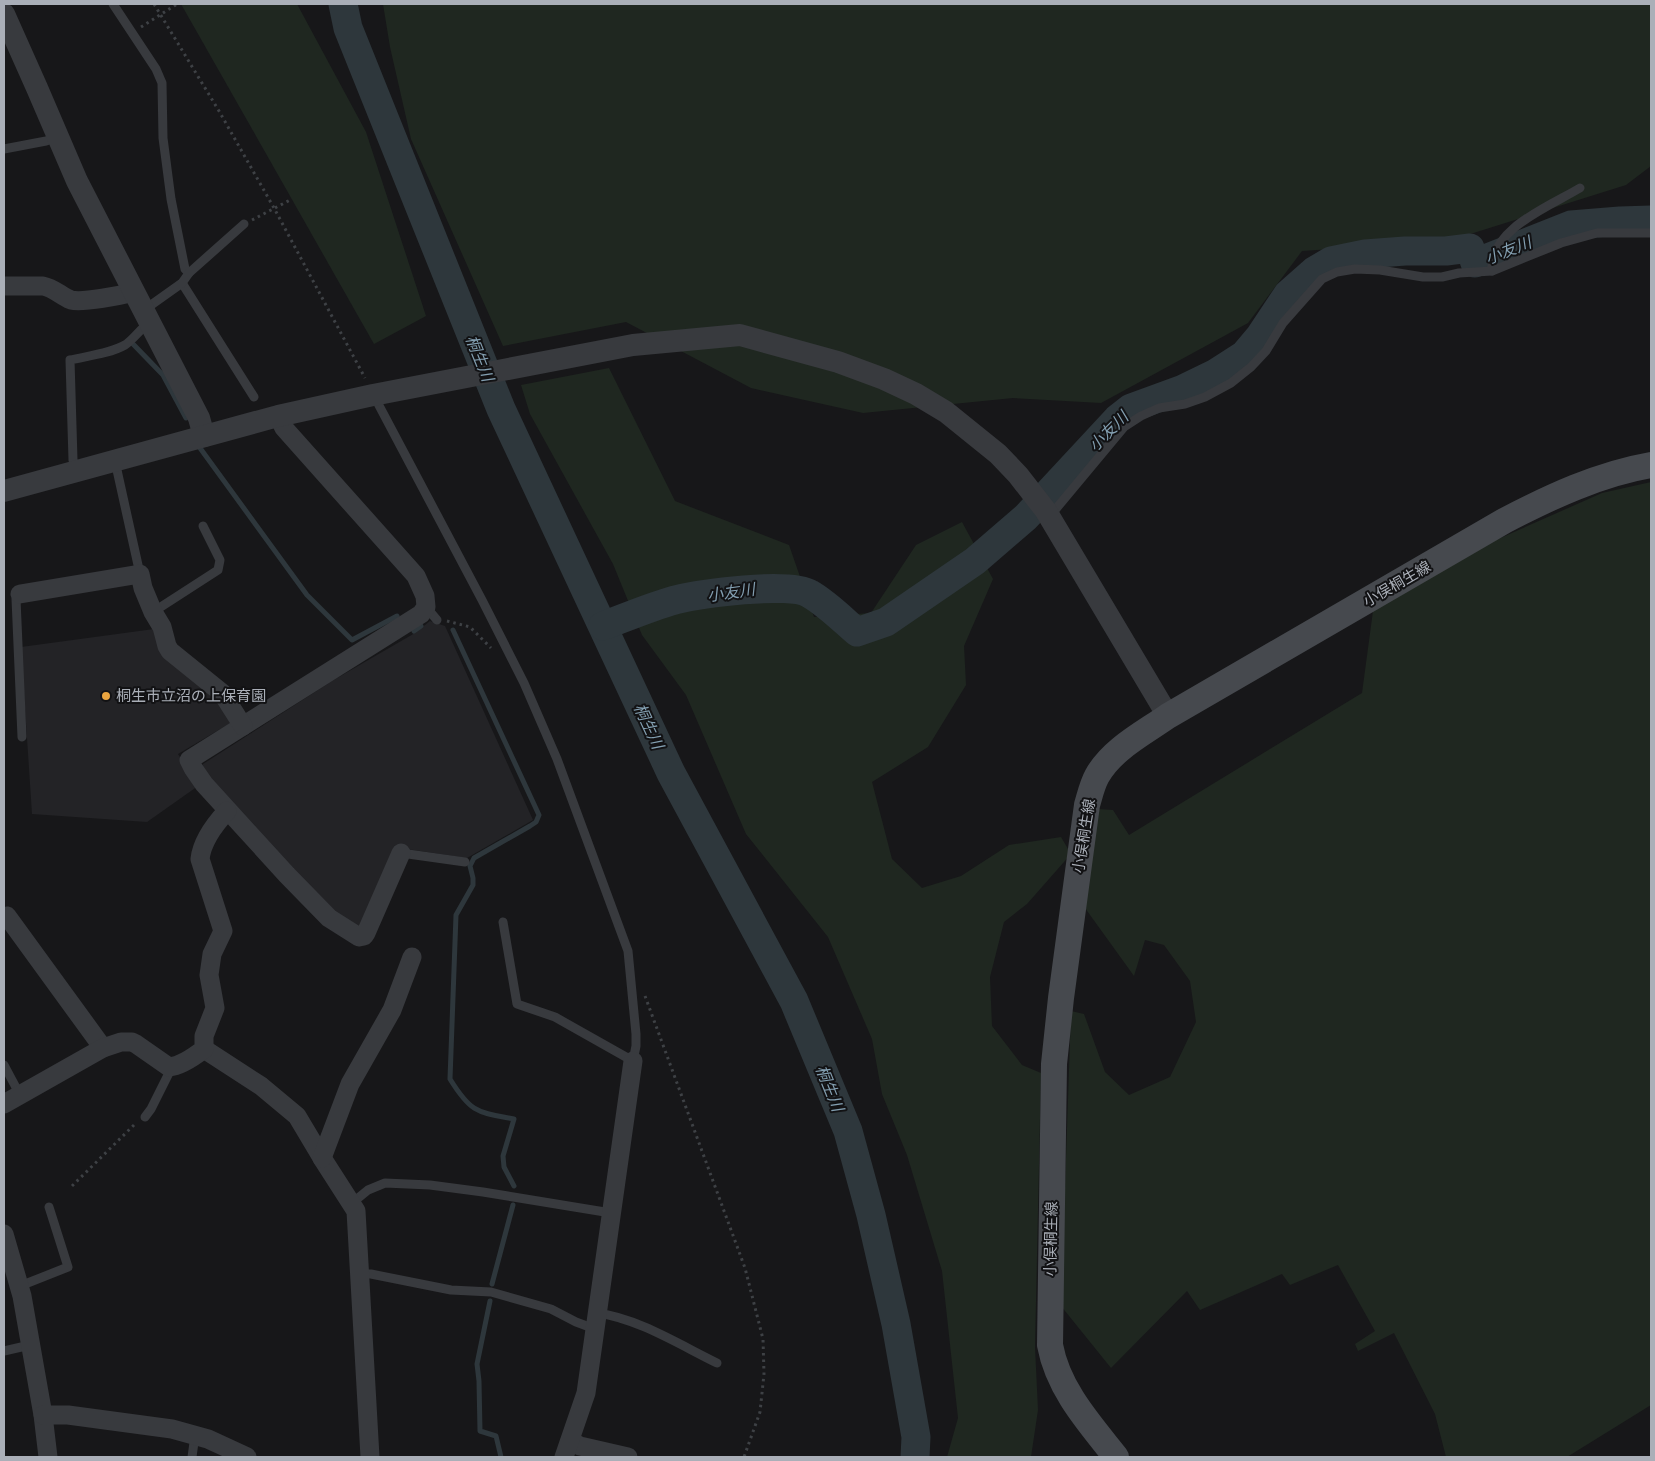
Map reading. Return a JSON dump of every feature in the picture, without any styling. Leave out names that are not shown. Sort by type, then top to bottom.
[{"type":"main road","name":"小俣桐生線","points":[[1116,1457],[1068,1392],[1059,1376],[1050,1345],[1054,1064],[1087,805],[1096,777],[1104,764],[1117,752],[1168,716],[1521,513],[1554,496],[1599,480],[1651,465]]},
{"type":"street","points":[[4,14],[77,181],[199,418],[204,436]]},
{"type":"street","points":[[4,286],[49,287],[76,301],[108,297],[142,309]]},
{"type":"street","points":[[4,491],[373,389],[633,345],[740,335],[838,362],[916,394],[946,412],[998,454],[1018,475],[1043,508],[1168,716]]},
{"type":"street","points":[[278,416],[284,428],[416,576],[431,614],[421,614],[189,760],[204,784],[287,876],[329,918],[359,938],[364,936],[366,932],[401,853]]},
{"type":"street","points":[[20,594],[140,574],[143,588],[153,612],[162,627],[170,651],[222,693],[243,726]]},
{"type":"street","points":[[12,1100],[103,1048],[122,1042],[132,1042],[164,1064],[172,1067],[198,1054],[204,1048],[204,1036],[215,1008],[209,975],[212,954],[224,932],[200,859],[201,849],[210,833],[227,811]]},
{"type":"street","points":[[5,914],[103,1048]]},
{"type":"street","points":[[322,1158],[350,1084],[392,1010],[412,957]]},
{"type":"street","points":[[204,1048],[261,1086],[297,1116],[356,1211],[370,1457]]},
{"type":"street","points":[[567,1449],[586,1393],[633,1060]]},
{"type":"street","points":[[4,1234],[20,1286],[43,1415],[48,1457]]},
{"type":"street","points":[[43,1415],[68,1416],[172,1429],[208,1439],[248,1457]]},
{"type":"street","points":[[567,1449],[580,1446],[628,1457]]},
{"type":"lane","points":[[113,4],[156,69],[162,83],[163,138],[171,199],[185,269],[189,273]]},
{"type":"lane","points":[[4,149],[58,137]]},
{"type":"lane","points":[[1492,268],[1498,246],[1507,234],[1517,225],[1580,188]]},
{"type":"lane","points":[[77,472],[74,460],[70,360],[125,344],[139,330],[142,309],[182,283],[189,273],[247,223]]},
{"type":"lane","points":[[1043,508],[1124,427],[1141,416],[1160,408],[1185,404],[1205,397],[1231,383],[1251,367],[1266,350],[1283,323],[1322,279],[1337,272],[1355,269],[1380,270],[1423,277],[1442,277],[1492,268],[1561,243],[1598,233],[1651,233]]},
{"type":"lane","points":[[182,283],[254,397]]},
{"type":"lane","points":[[373,389],[524,683],[557,759],[628,951],[636,1034],[633,1060],[555,1017],[517,1004],[503,922]]},
{"type":"lane","points":[[115,460],[140,574]]},
{"type":"lane","points":[[153,612],[218,570],[220,560],[203,526]]},
{"type":"lane","points":[[20,594],[16,599],[22,737]]},
{"type":"lane","points":[[401,853],[465,862]]},
{"type":"lane","points":[[4,1066],[12,1100]]},
{"type":"lane","points":[[145,1116],[151,1109],[172,1067]]},
{"type":"lane","points":[[352,1204],[368,1190],[385,1183],[430,1185],[483,1192],[611,1213]]},
{"type":"lane","points":[[20,1286],[68,1267],[49,1207]]},
{"type":"lane","points":[[359,1274],[371,1274],[451,1290],[491,1292],[551,1309],[576,1322],[596,1321],[613,1315],[630,1321],[717,1364]]},
{"type":"lane","points":[[4,1351],[30,1345]]},
{"type":"lane","points":[[192,1457],[195,1436]]},
{"type":"path","points":[[154,4],[219,111],[373,389]]},
{"type":"path","points":[[144,25],[177,4]]},
{"type":"path","points":[[247,223],[292,199]]},
{"type":"path","points":[[431,614],[470,627],[493,649]]},
{"type":"path","points":[[644,991],[745,1268],[763,1339],[764,1374],[760,1412],[744,1457]]},
{"type":"path","points":[[72,1186],[145,1116]]},
{"type":"shaded area","points":[[181,4],[297,4],[366,132],[426,316],[374,344]]},
{"type":"shaded area","points":[[383,4],[1651,4],[1651,166],[1626,185],[1448,241],[1302,251],[1248,323],[1101,403],[1013,398],[863,413],[751,388],[626,322],[503,346],[411,139],[390,47]]},
{"type":"shaded area","points":[[609,368],[675,501],[789,545],[814,617],[871,613],[916,545],[962,522],[993,579],[964,646],[966,685],[928,747],[872,782],[892,859],[922,888],[961,876],[1009,845],[1061,837],[1071,854],[1027,904],[1004,922],[990,977],[992,1026],[1022,1065],[1041,1073],[1035,1347],[1038,1410],[1031,1457],[947,1457],[958,1418],[942,1271],[907,1155],[882,1094],[872,1039],[828,937],[746,834],[686,695],[642,635],[613,564],[530,414],[521,385]]},
{"type":"shaded area","points":[[1651,482],[1651,1405],[1567,1457],[1446,1457],[1435,1414],[1394,1333],[1358,1351],[1355,1344],[1375,1331],[1338,1265],[1290,1285],[1282,1274],[1200,1310],[1187,1291],[1111,1368],[1061,1306],[1071,1011],[1084,1014],[1105,1072],[1129,1095],[1170,1077],[1196,1022],[1190,981],[1164,945],[1145,940],[1134,976],[1085,908],[1098,809],[1113,810],[1129,835],[1362,693],[1373,611],[1496,540],[1602,493]]},
{"type":"shaded area","points":[[430,621],[445,626],[533,820],[467,858],[400,848],[363,929],[333,916],[201,768],[203,764],[332,681],[415,633]]},
{"type":"shaded area","points":[[154,629],[220,700],[234,721],[178,754],[198,786],[147,822],[32,814],[21,647]]},
{"type":"waterway","name":"桐生川","points":[[343,4],[348,28],[501,409],[671,773],[794,1001],[848,1131],[871,1215],[896,1324],[916,1437],[915,1457]]},
{"type":"waterway","name":"小友川","points":[[603,626],[675,600],[723,592],[765,589],[799,590],[810,594],[857,632],[886,622],[975,561],[1026,517],[1117,419],[1131,408],[1183,389],[1216,373],[1244,355],[1260,336],[1288,294],[1314,271],[1331,261],[1365,254],[1405,251],[1446,251],[1470,248],[1475,263],[1571,225],[1651,220]]},
{"type":"waterway","points":[[133,344],[163,375],[186,418]]},
{"type":"waterway","points":[[200,448],[307,595],[352,640],[397,616]]},
{"type":"waterway","points":[[414,631],[421,626]]},
{"type":"waterway","points":[[453,630],[539,815],[536,822],[530,826],[474,858],[470,866],[473,885],[456,915],[450,1079],[464,1099],[476,1109],[491,1115],[514,1119],[503,1156],[504,1167],[514,1186]]},
{"type":"waterway","points":[[492,1284],[513,1205]]},
{"type":"waterway","points":[[490,1301],[477,1364],[480,1431],[496,1436],[501,1457]]},
{"type":"place","name":"桐生市立沼の上保育園","points":[[106,696]]}]
